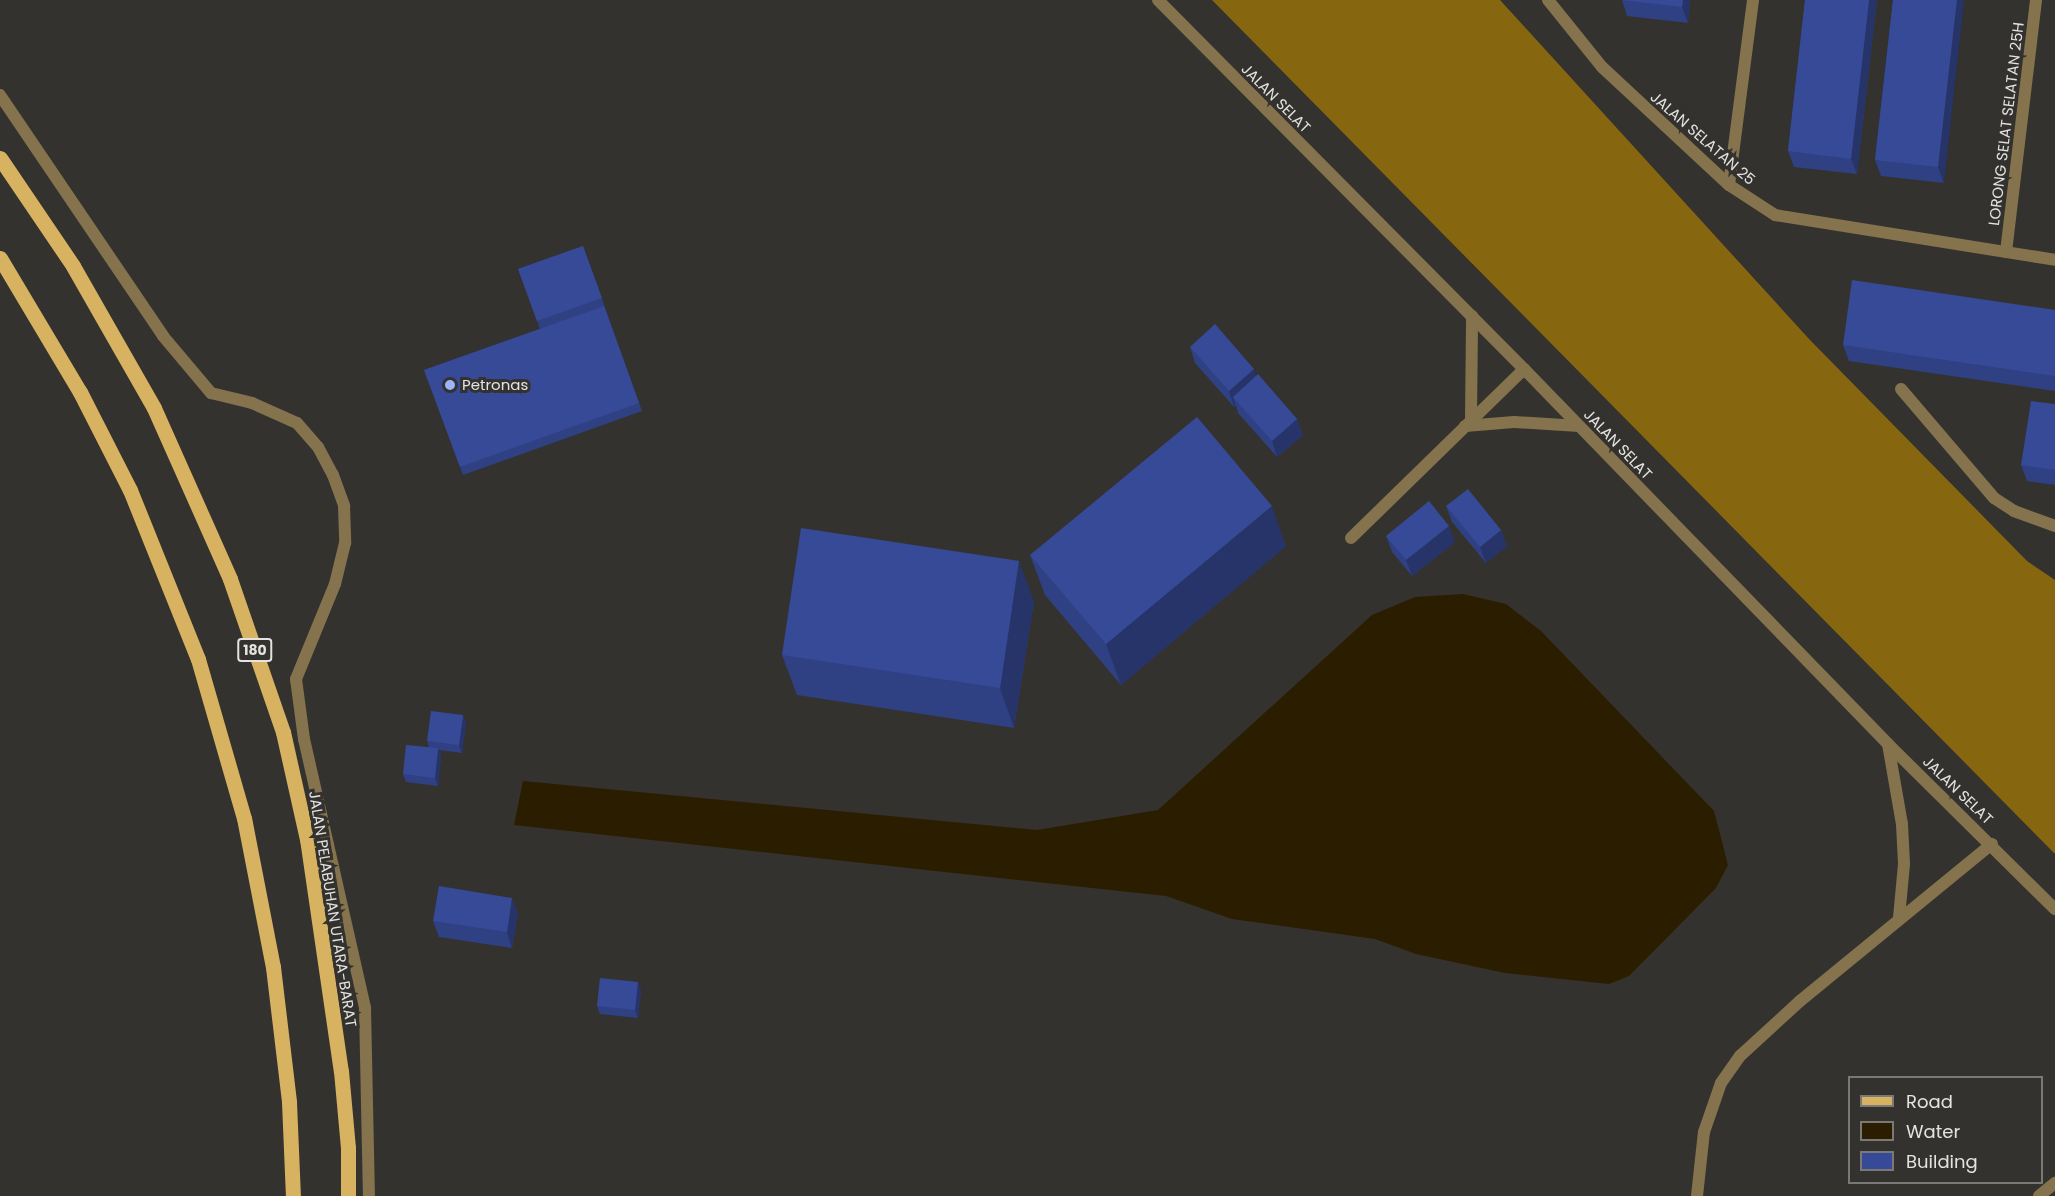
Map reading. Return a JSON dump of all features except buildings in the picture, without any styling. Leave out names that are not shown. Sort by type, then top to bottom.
[{"type":"main road","name":"JALAN PELABUHAN UTARA-BARAT","points":[[0,158],[73,266],[154,408],[230,579],[284,732],[307,839],[340,1071],[348,1148],[348,1196]]},
{"type":"main road","points":[[0,258],[80,392],[130,490],[198,659],[244,818],[273,967],[289,1102],[293,1196]]},
{"type":"street","name":"JALAN SELAT","points":[[1158,0],[1472,316],[1888,744],[1992,844],[2055,909]]},
{"type":"street","name":"JALAN SELATAN 25","points":[[1548,0],[1602,67],[1729,185],[1774,215],[2055,260]]},
{"type":"street","points":[[1729,185],[1753,0]]},
{"type":"street","name":"LORONG SELAT SELATAN 25H","points":[[2006,252],[2036,0]]},
{"type":"street","points":[[0,95],[170,344],[211,393],[252,403],[297,423],[318,447],[333,475],[344,506],[345,543],[335,584],[296,679],[304,739],[365,1008],[369,1196]]},
{"type":"street","points":[[1468,422],[1472,316]]},
{"type":"street","points":[[1351,538],[1524,369]]},
{"type":"street","points":[[1901,389],[1994,498],[2014,511],[2055,526]]},
{"type":"street","points":[[1468,422],[1579,426]]},
{"type":"street","points":[[1888,744],[1902,824],[1904,864],[1899,918]]},
{"type":"street","points":[[1696,1196],[1704,1132],[1721,1083],[1740,1056],[1800,1000],[1992,844]]},
{"type":"street","points":[[2039,1196],[2055,1183]]},
{"type":"shaded area","points":[[1212,0],[1500,0],[1810,340],[2027,561],[2055,580],[2055,854]]},
{"type":"water","points":[[1463,594],[1506,604],[1541,631],[1714,811],[1728,865],[1716,888],[1629,976],[1609,984],[1505,973],[1416,954],[1375,939],[1232,919],[1166,896],[514,825],[523,781],[1037,830],[1158,810],[1372,615],[1415,597]]},
{"type":"place","name":"Petronas","points":[[450,385]]}]
